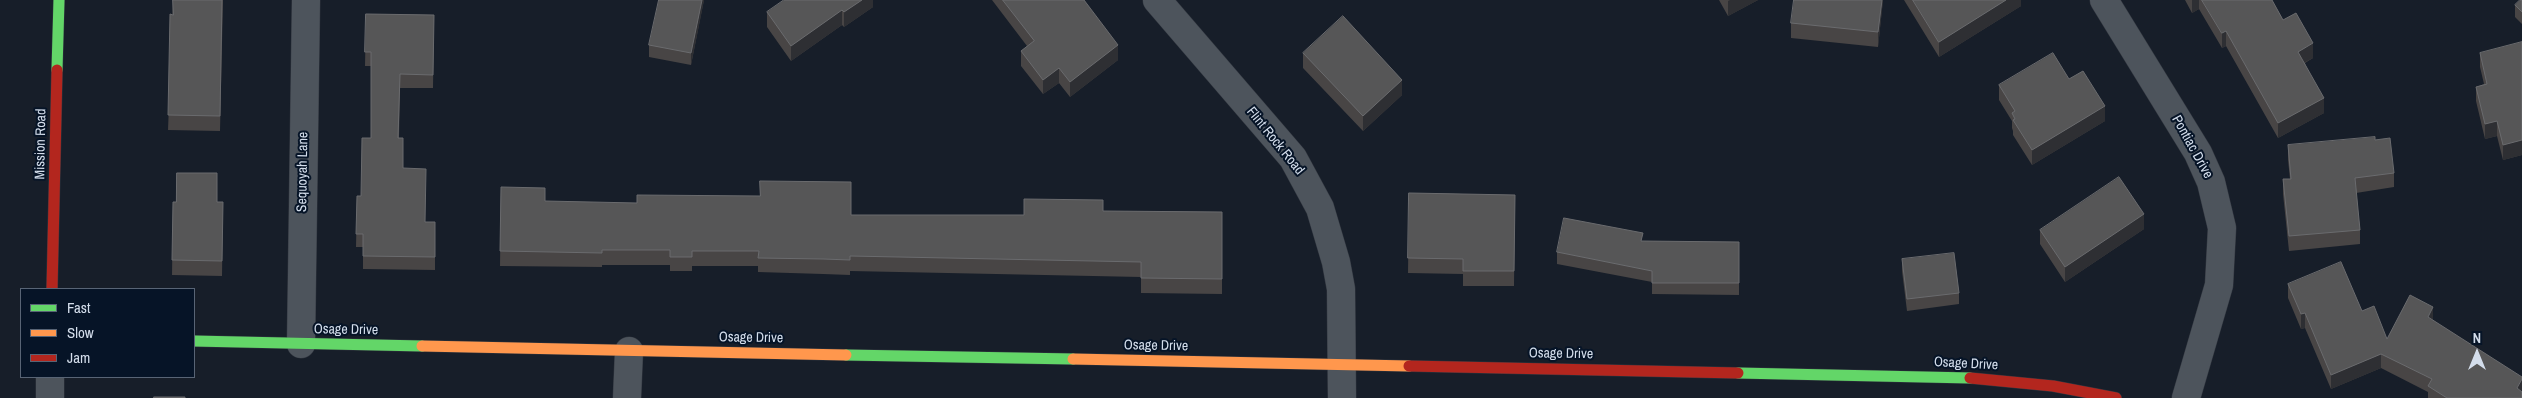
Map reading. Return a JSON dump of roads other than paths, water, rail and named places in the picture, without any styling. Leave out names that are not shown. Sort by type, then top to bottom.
[{"type":"street","name":"Mission Road","points":[[52,288],[59,0]]},
{"type":"street","name":"Sequoyah Lane","points":[[300,344],[306,0]]},
{"type":"street","name":"Flint Rock Road","points":[[1157,0],[1293,158],[1304,175],[1320,208],[1336,262],[1341,289],[1344,364],[1342,398]]},
{"type":"street","name":"Pontiac Drive","points":[[2104,0],[2198,154],[2212,182],[2222,228],[2219,285],[2186,398]]},
{"type":"street","name":"Osage Drive","points":[[195,341],[1967,378],[2053,386],[2116,398]]},
{"type":"street","points":[[627,398],[629,351]]},
{"type":"street","points":[[50,378],[50,398]]}]
